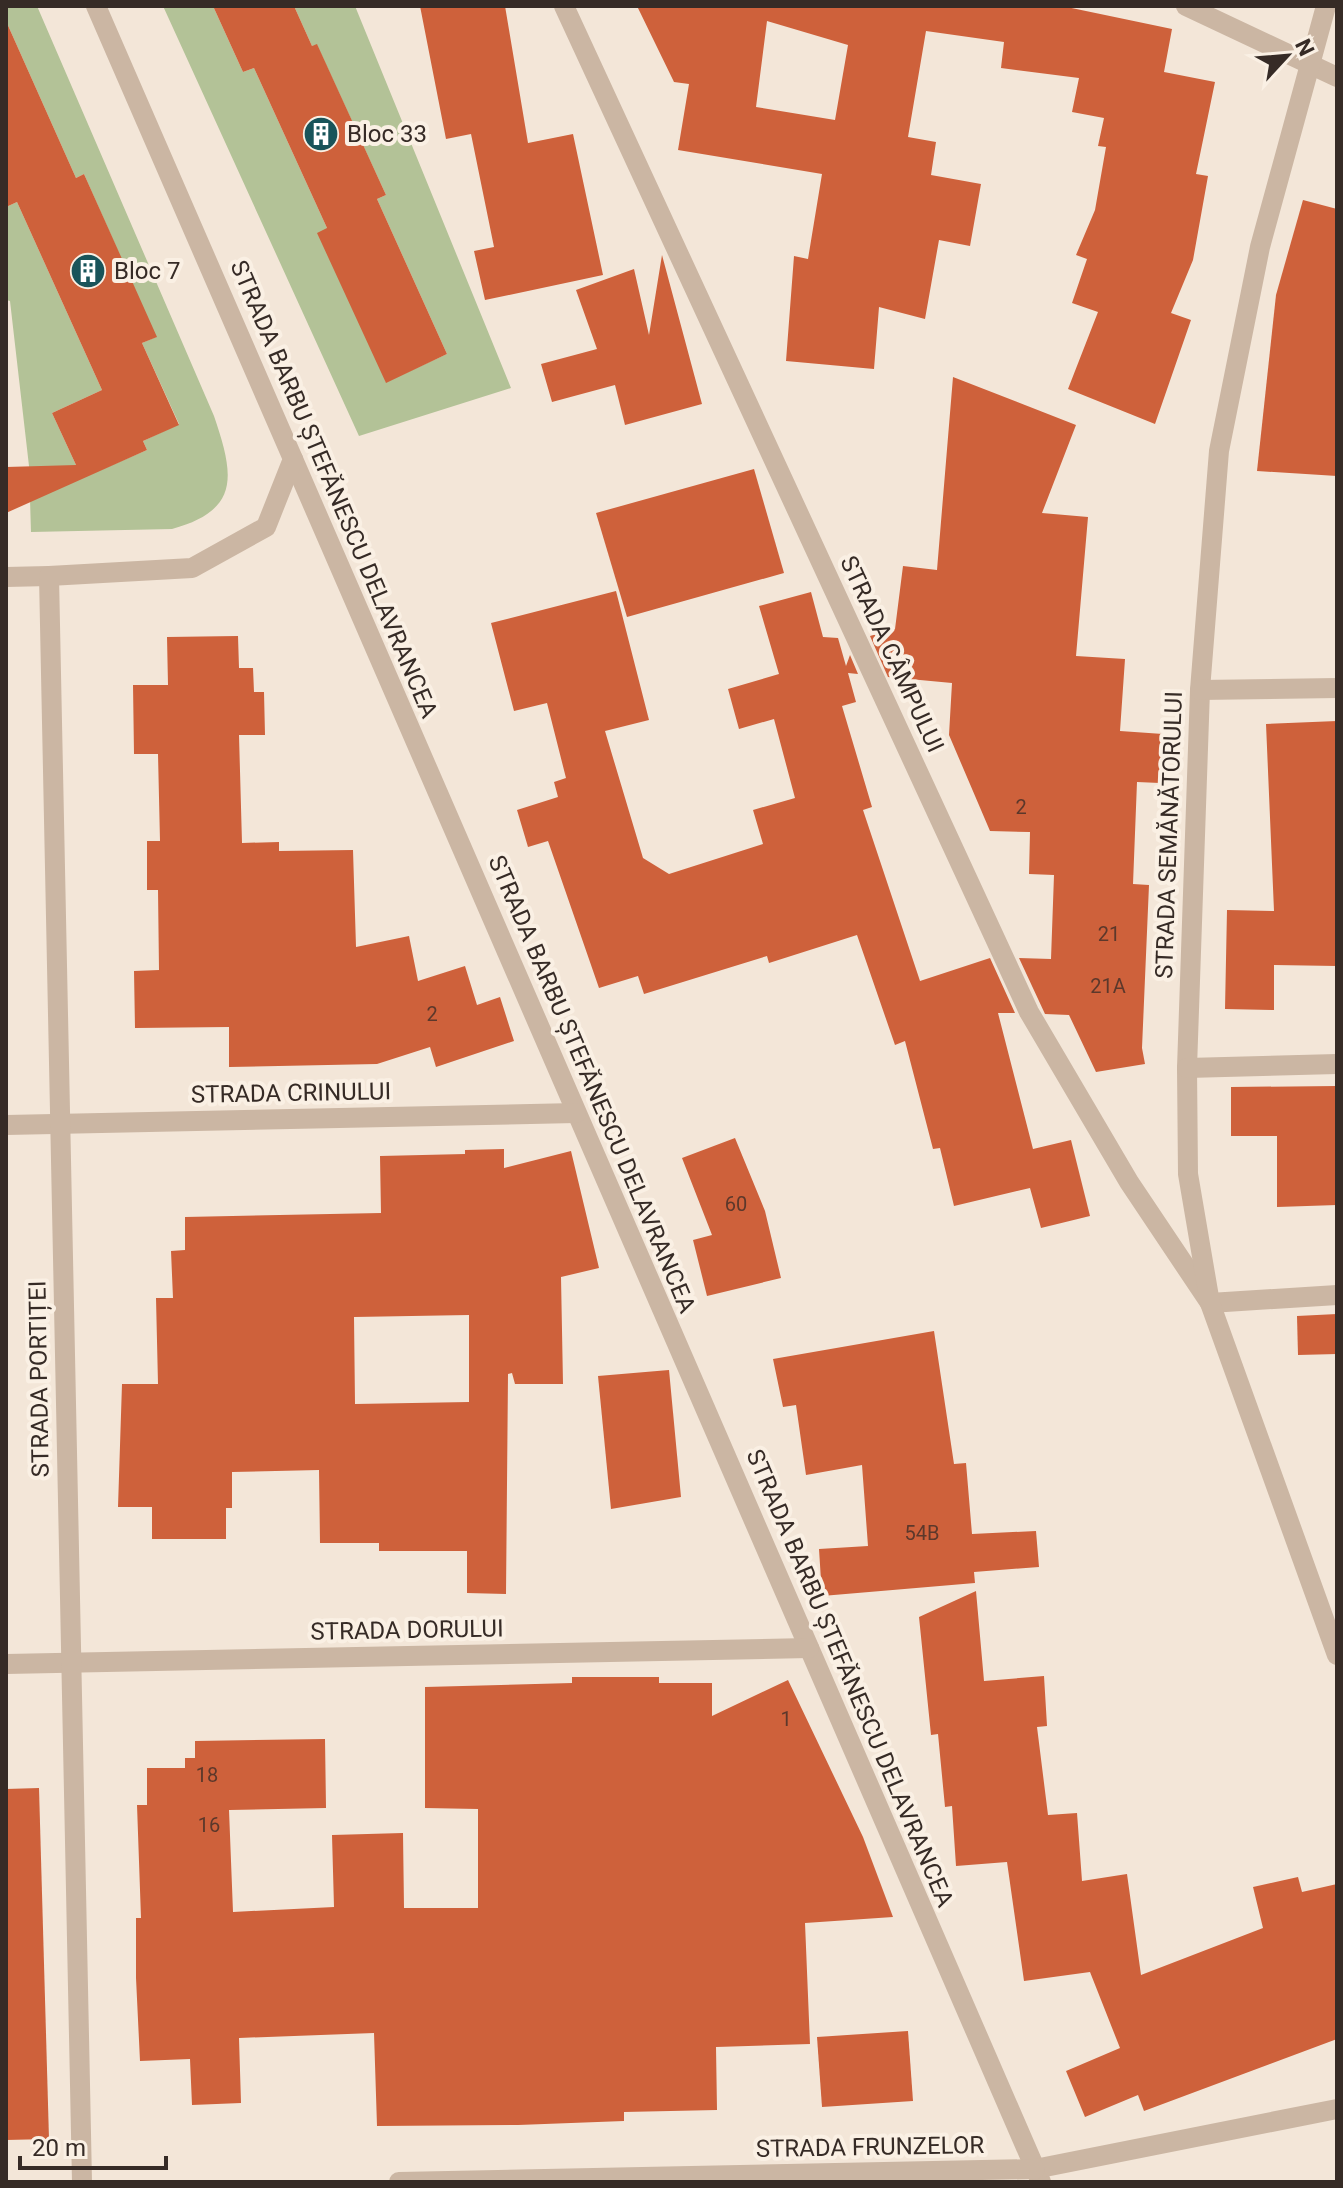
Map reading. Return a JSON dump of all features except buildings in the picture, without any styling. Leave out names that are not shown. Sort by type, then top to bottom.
[{"type":"street","name":"STRADA BARBU ȘTEFĂNESCU DELAVRANCEA","points":[[96,6],[1038,2176]]},
{"type":"street","name":"STRADA CÂMPULUI","points":[[564,6],[1029,1012],[1129,1182],[1210,1303]]},
{"type":"street","points":[[1186,6],[1337,77]]},
{"type":"street","name":"STRADA SEMĂNĂTORULUI","points":[[1326,6],[1260,247],[1219,451],[1200,690],[1187,1068],[1188,1174],[1210,1303],[1337,1655]]},
{"type":"street","points":[[6,577],[192,568],[266,527],[293,459]]},
{"type":"street","name":"STRADA PORTIȚEI","points":[[49,576],[82,2182]]},
{"type":"street","points":[[1200,690],[1337,688]]},
{"type":"street","points":[[1187,1068],[1337,1064]]},
{"type":"street","name":"STRADA CRINULUI","points":[[6,1125],[576,1113]]},
{"type":"street","points":[[1210,1303],[1337,1295]]},
{"type":"street","name":"STRADA DORULUI","points":[[6,1664],[809,1648]]},
{"type":"street","name":"STRADA FRUNZELOR","points":[[399,2182],[1038,2176],[1337,2109]]},
{"type":"green space","points":[[6,6],[37,6],[221,437],[228,473],[221,500],[210,512],[172,529],[31,532],[29,466],[10,301],[6,300],[6,202],[8,206],[17,202],[102,390],[52,413],[82,478],[147,450],[143,441],[179,424],[142,343],[156,337],[84,174],[76,178],[6,21]]},
{"type":"green space","points":[[163,6],[213,6],[243,72],[254,68],[327,228],[386,382],[447,354],[377,199],[386,195],[317,45],[312,46],[294,6],[355,6],[511,388],[359,436]]},
{"type":"place","name":"Bloc 33","points":[[321,134]]},
{"type":"place","name":"Bloc 7","points":[[88,271]]}]
